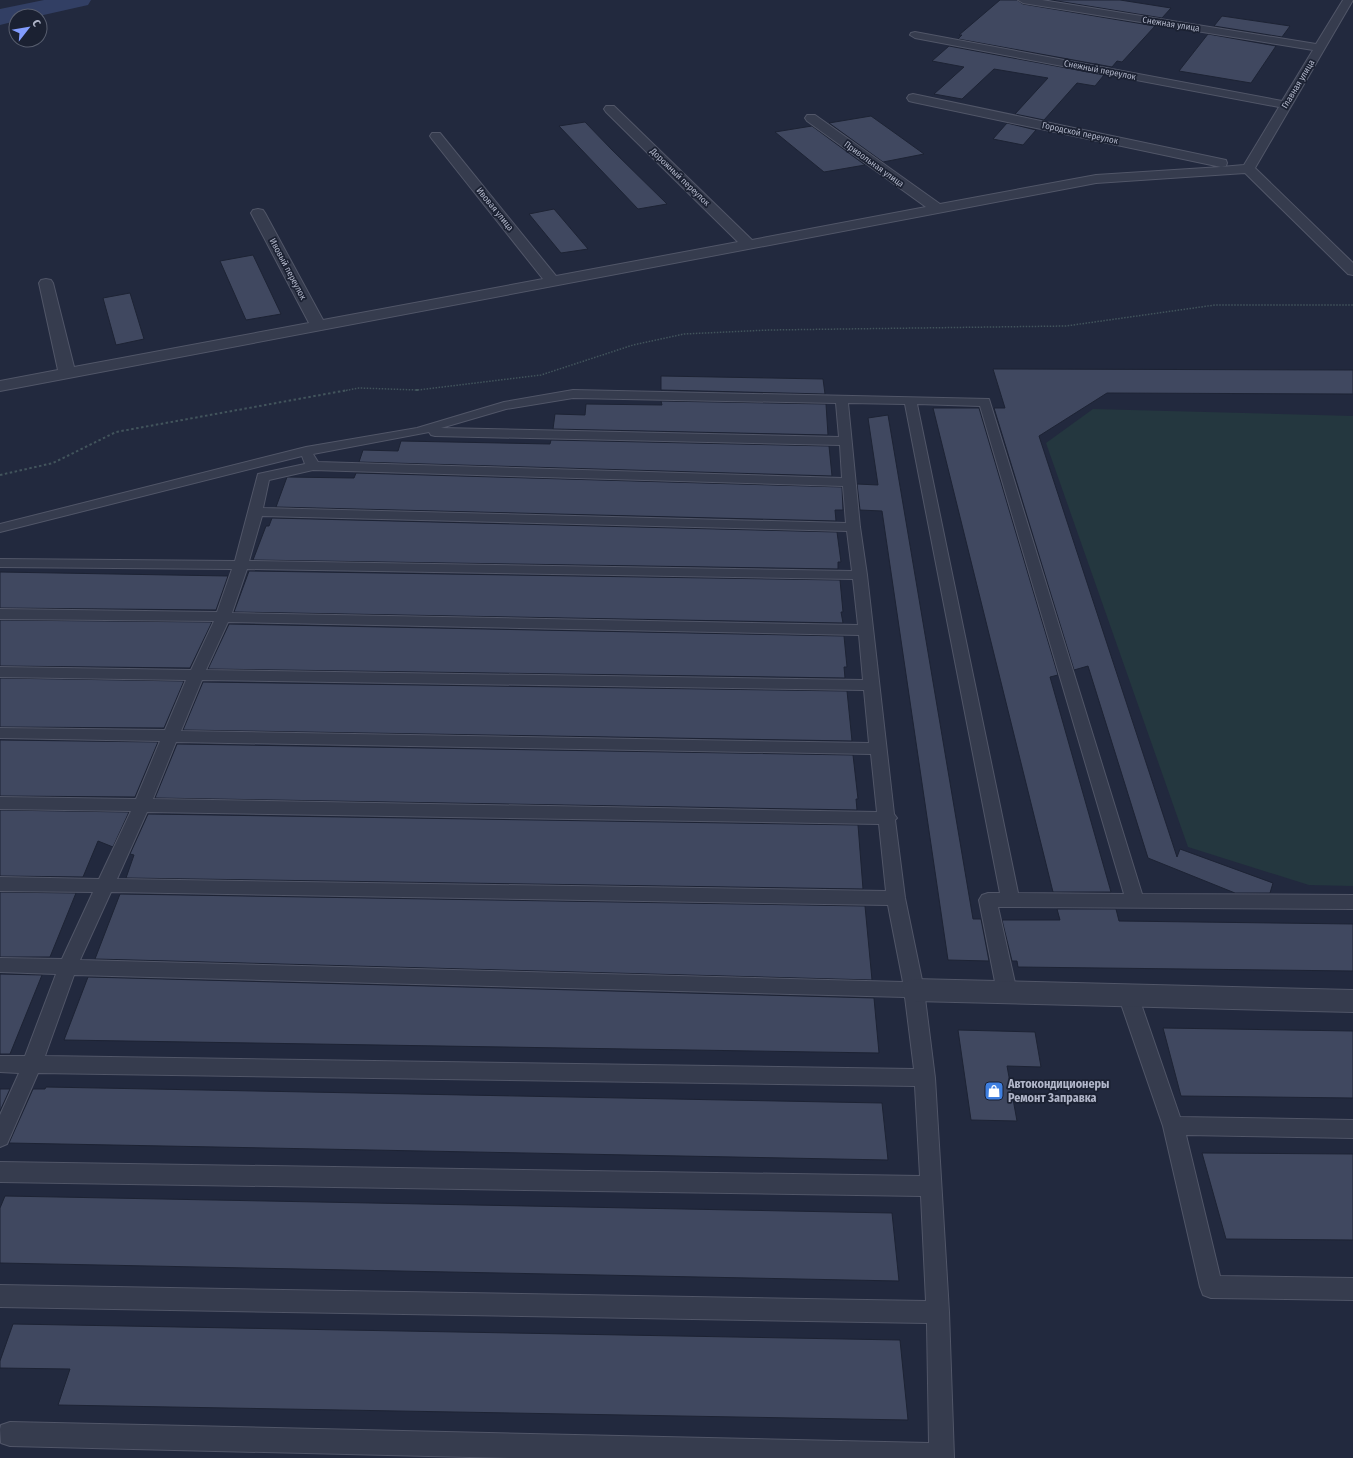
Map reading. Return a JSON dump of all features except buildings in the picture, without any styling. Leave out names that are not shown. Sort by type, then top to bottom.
[{"type":"street","name":"Снежная улица","points":[[1023,0],[1320,48]]},
{"type":"street","name":"Главная улица","points":[[1248,169],[1348,0]]},
{"type":"street","name":"Снежный переулок","points":[[914,36],[1286,104]]},
{"type":"street","name":"Городской переулок","points":[[913,98],[1248,169]]},
{"type":"street","name":"Дорожный переулок","points":[[610,109],[749,245]]},
{"type":"street","name":"Привольная улица","points":[[811,118],[937,209]]},
{"type":"street","name":"Ивовая улица","points":[[436,136],[553,282]]},
{"type":"street","points":[[0,386],[1096,179],[1248,169],[1353,271]]},
{"type":"street","name":"Ивовый переулок","points":[[258,213],[318,325]]},
{"type":"street","points":[[46,283],[67,373]]},
{"type":"street","points":[[914,990],[1353,1001]]},
{"type":"lane","points":[[0,528],[306,451],[419,431],[504,406],[573,394],[985,402],[1135,900]]},
{"type":"lane","points":[[10,1434],[942,1457],[938,1312],[925,1078],[914,990],[896,898],[888,818],[878,749],[860,575],[853,527],[842,399]]},
{"type":"lane","points":[[910,401],[1010,900]]},
{"type":"lane","points":[[419,431],[845,441]]},
{"type":"lane","points":[[306,451],[313,466]]},
{"type":"lane","points":[[0,1138],[32,1065],[68,966],[142,805],[196,675],[223,617],[241,565],[256,512],[263,477],[313,466],[850,482]]},
{"type":"lane","points":[[256,512],[853,527]]},
{"type":"lane","points":[[0,563],[241,565],[860,575]]},
{"type":"lane","points":[[0,614],[865,630]]},
{"type":"lane","points":[[0,672],[871,685]]},
{"type":"lane","points":[[0,733],[878,749]]},
{"type":"lane","points":[[0,803],[888,818]]},
{"type":"lane","points":[[0,884],[896,898]]},
{"type":"lane","points":[[1007,992],[988,900],[1353,902]]},
{"type":"lane","points":[[0,965],[914,990]]},
{"type":"lane","points":[[1128,995],[1173,1126],[1210,1287],[1353,1289]]},
{"type":"lane","points":[[0,1064],[925,1078]]},
{"type":"lane","points":[[1173,1126],[1353,1129]]},
{"type":"lane","points":[[0,1172],[931,1186]]},
{"type":"lane","points":[[0,1296],[938,1312]]},
{"type":"path","points":[[0,475],[53,463],[116,432],[359,388],[418,390],[541,375],[633,345],[684,334],[776,330],[1066,326],[1215,305],[1353,305]]},
{"type":"shaded area","points":[[1093,409],[1353,416],[1353,886],[1309,885],[1188,847],[1046,443]]},
{"type":"waterway","points":[[0,17],[79,0]]},
{"type":"place","name":"Автокондиционеры Ремонт Заправка","points":[[994,1091]]}]
